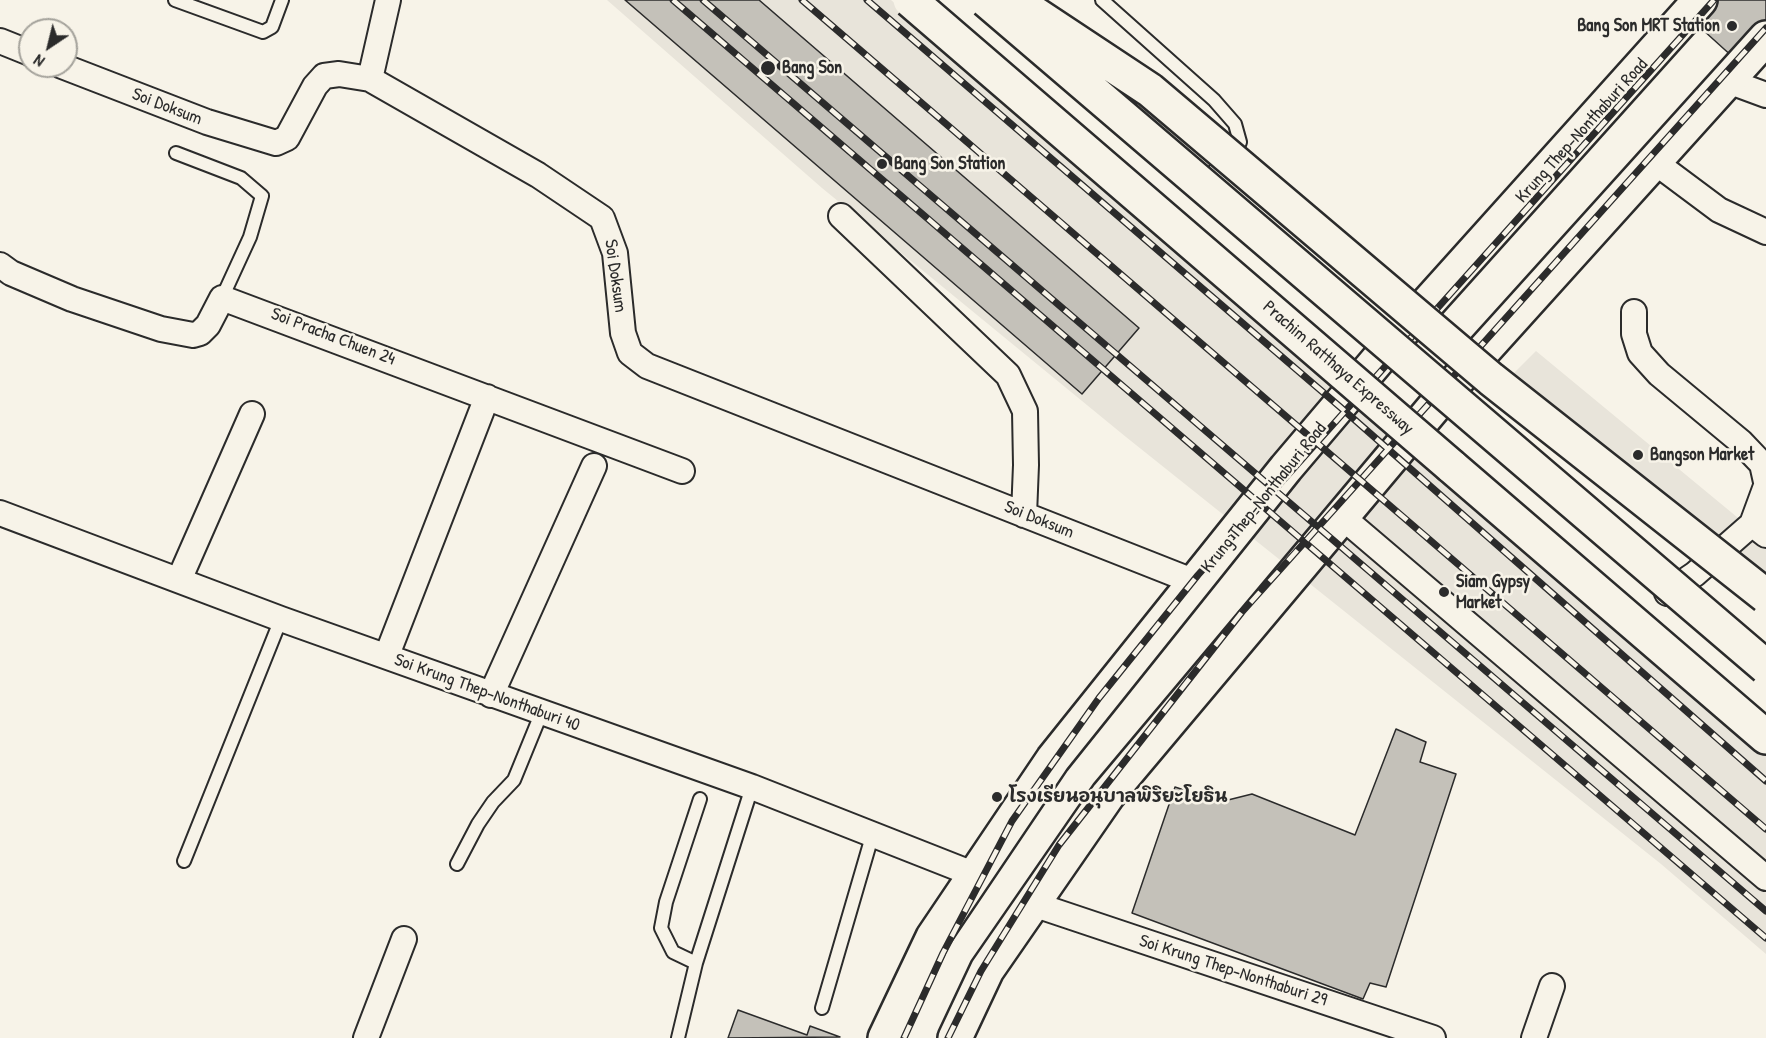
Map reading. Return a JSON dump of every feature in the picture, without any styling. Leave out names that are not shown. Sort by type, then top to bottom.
[{"type":"main road","name":"Prachim Ratthaya Expressway","points":[[910,0],[1766,737]]},
{"type":"main road","points":[[986,0],[1766,667]]},
{"type":"main road","points":[[1014,0],[1150,90],[1491,379],[1766,596]]},
{"type":"main road","name":"Krung Thep-Nonthaburi Road","points":[[885,1038],[933,937],[973,874],[1053,759],[1195,582],[1399,335],[1700,0]]},
{"type":"main road","points":[[955,1038],[987,970],[1108,795],[1450,388],[1656,163],[1766,38]]},
{"type":"main road","points":[[1399,335],[1450,388],[1667,594],[1766,679]]},
{"type":"street","points":[[370,79],[388,0]]},
{"type":"street","points":[[1019,0],[1228,176],[1399,335]]},
{"type":"street","points":[[0,41],[18,48]]},
{"type":"street","name":"Soi Doksum","points":[[78,72],[207,122],[276,143],[287,138],[315,86],[324,76],[339,74],[370,79],[555,186],[602,218],[615,253],[623,333],[630,353],[647,366],[1195,582]]},
{"type":"street","points":[[1728,81],[1766,95]]},
{"type":"street","points":[[1656,163],[1719,210],[1766,232]]},
{"type":"street","points":[[841,216],[1008,375],[1025,411],[1024,515]]},
{"type":"street","points":[[0,265],[11,273],[72,299],[161,329],[193,335],[200,333],[208,325],[222,297]]},
{"type":"street","name":"Soi Pracha Chuen 24","points":[[222,297],[682,471]]},
{"type":"street","points":[[1634,312],[1634,334],[1640,354],[1659,374],[1741,442],[1762,464],[1766,482]]},
{"type":"street","points":[[387,655],[487,397]]},
{"type":"street","points":[[179,580],[252,414]]},
{"type":"street","points":[[491,695],[594,466]]},
{"type":"street","points":[[1667,594],[1759,529],[1766,486]]},
{"type":"street","name":"Soi Krung Thep-Nonthaburi 40","points":[[0,513],[281,620],[387,655],[541,714],[752,788],[873,833],[973,874]]},
{"type":"street","points":[[1341,516],[1766,878]]},
{"type":"street","name":"Soi Krung Thep-Nonthaburi 29","points":[[1033,904],[1433,1038]]},
{"type":"street","points":[[366,1038],[404,939]]},
{"type":"street","points":[[1534,1038],[1552,986]]},
{"type":"lane","points":[[175,0],[263,32],[272,27],[282,0]]},
{"type":"lane","points":[[1102,0],[1214,100],[1235,124],[1240,142],[1228,176]]},
{"type":"lane","points":[[176,153],[241,178],[262,196],[250,237],[222,297]]},
{"type":"lane","points":[[184,861],[281,620]]},
{"type":"lane","points":[[457,864],[478,824],[514,780],[541,714]]},
{"type":"lane","points":[[678,1038],[696,963],[752,788]]},
{"type":"lane","points":[[696,963],[673,952],[661,928],[666,902],[700,799]]},
{"type":"lane","points":[[822,1008],[873,833]]},
{"type":"shaded area","points":[[607,0],[891,0],[1766,753],[1766,954],[1661,864],[1126,437],[822,188]]},
{"type":"shaded area","name":"Bangson Market","points":[[1536,351],[1766,541],[1766,578],[1512,375]]},
{"type":"building","name":"Bang Son Station","points":[[625,0],[759,0],[1139,328],[1082,394]]},
{"type":"building","name":"Bang Son MRT Station","points":[[1691,0],[1766,0],[1766,44],[1745,68],[1682,11]]},
{"type":"building","points":[[1396,729],[1426,742],[1420,762],[1456,774],[1386,987],[1370,983],[1363,999],[1132,913],[1175,787],[1220,802],[1252,794],[1355,835]]},
{"type":"building","points":[[738,1010],[807,1035],[810,1026],[840,1037],[728,1038]]},
{"type":"railway","points":[[673,0],[1766,938]]},
{"type":"railway","points":[[703,0],[1766,911]]},
{"type":"railway","points":[[802,0],[1766,829]]},
{"type":"railway","points":[[867,0],[1339,406],[1766,781]]},
{"type":"railway","points":[[904,1038],[943,953],[1012,821],[1099,698],[1198,575],[1714,0]]},
{"type":"railway","points":[[948,1038],[981,971],[1059,845],[1242,612],[1766,28]]},
{"type":"place","name":"Bang Son MRT Station","points":[[1732,26]]},
{"type":"place","name":"Bang Son","points":[[768,68]]},
{"type":"place","name":"Bang Son Station","points":[[882,164]]},
{"type":"place","name":"Bangson Market","points":[[1638,455]]},
{"type":"place","name":"Siam Gypsy Market","points":[[1444,592]]},
{"type":"place","name":"โรงเรียนอนุบาลพิริยะโยธิน","points":[[997,797]]}]
